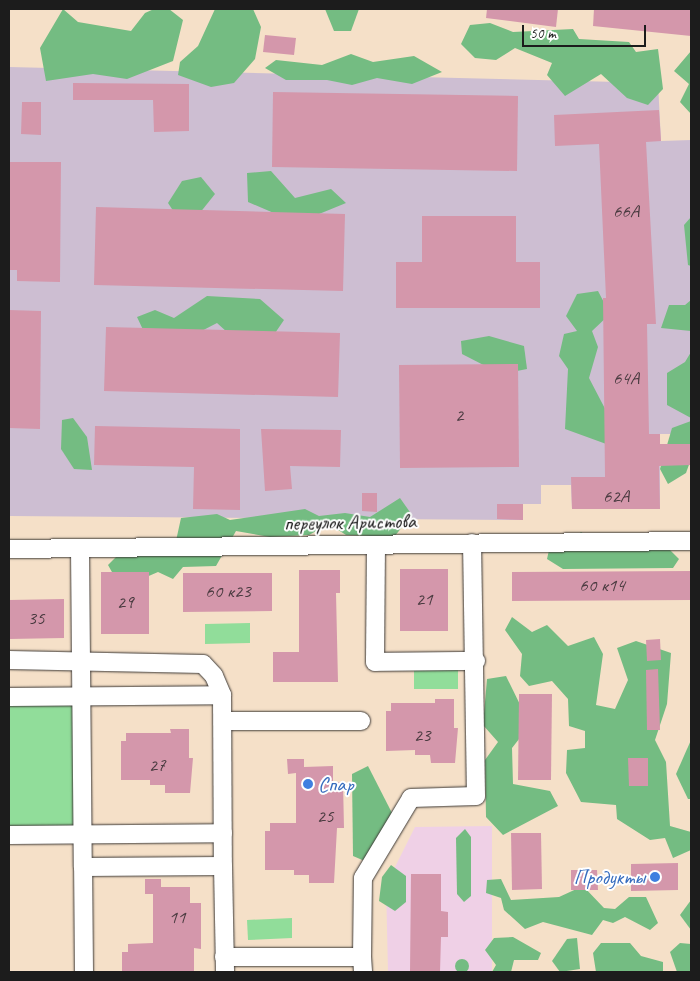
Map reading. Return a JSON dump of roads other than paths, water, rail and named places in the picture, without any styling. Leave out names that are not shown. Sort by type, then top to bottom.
[{"type":"street","name":"переулок Аристова","points":[[9,549],[691,541]]},
{"type":"street","points":[[9,660],[203,664],[214,676],[222,695],[225,965],[363,965],[363,878],[411,798],[476,796],[476,661],[472,543]]},
{"type":"street","points":[[376,545],[375,662],[476,661]]},
{"type":"street","points":[[80,548],[84,972]]},
{"type":"street","points":[[9,697],[222,695]]},
{"type":"street","points":[[222,721],[361,721]]},
{"type":"street","points":[[9,835],[223,833]]},
{"type":"street","points":[[83,867],[223,866]]},
{"type":"place","name":"Спар","points":[[308,784]]},
{"type":"place","name":"Продукты","points":[[655,877]]}]
